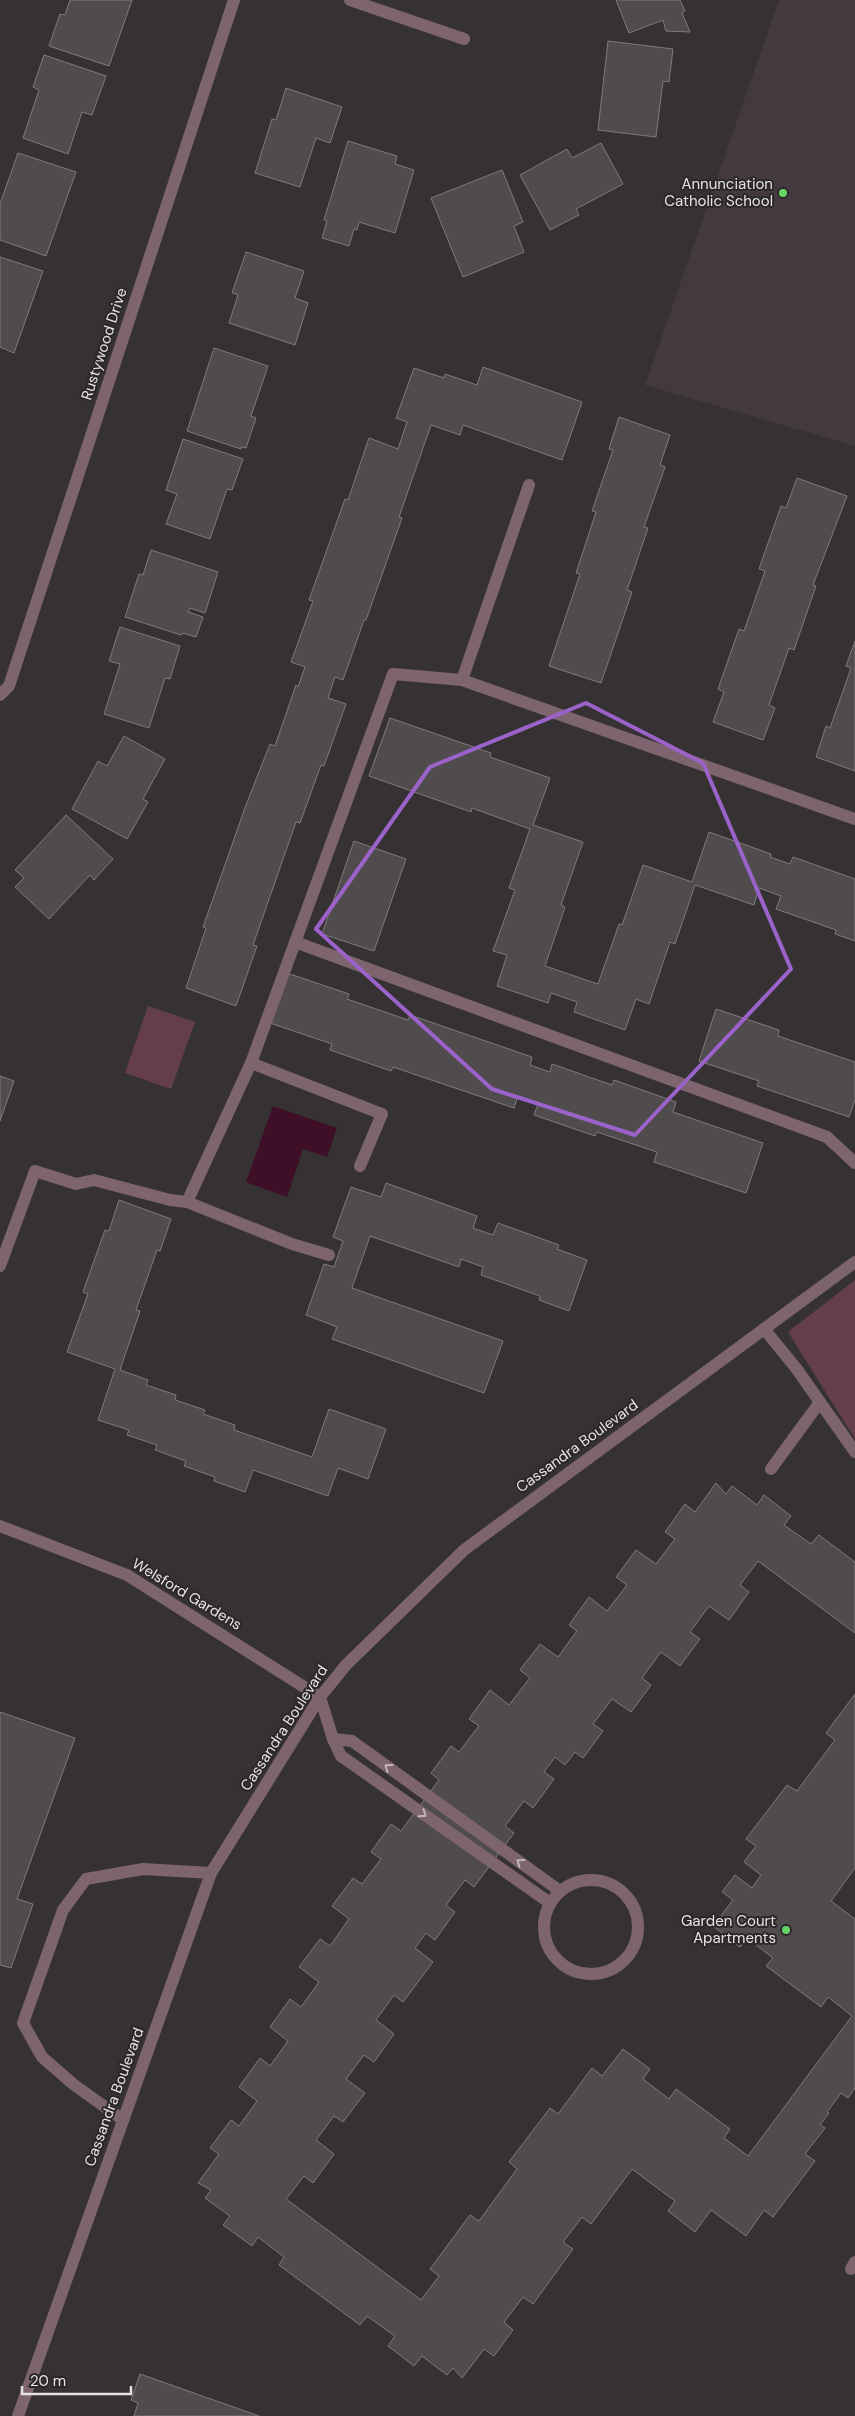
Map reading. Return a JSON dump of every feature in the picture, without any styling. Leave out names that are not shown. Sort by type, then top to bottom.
[{"type":"street","name":"Rustywood Drive","points":[[0,695],[9,686],[234,0]]},
{"type":"street","points":[[350,0],[464,39]]},
{"type":"street","points":[[462,680],[529,485]]},
{"type":"street","points":[[188,1202],[251,1063],[393,674],[462,680],[855,819]]},
{"type":"street","points":[[294,942],[827,1137],[855,1163]]},
{"type":"street","points":[[251,1063],[382,1114],[360,1166]]},
{"type":"street","points":[[0,1266],[34,1170],[76,1184],[94,1180],[170,1200],[188,1202],[292,1244],[329,1255]]},
{"type":"street","name":"Cassandra Boulevard","points":[[18,2416],[210,1873],[320,1697],[346,1665],[464,1550],[855,1262]]},
{"type":"street","points":[[764,1329],[796,1368],[855,1452]]},
{"type":"street","points":[[770,1469],[820,1402]]},
{"type":"street","name":"Welsford Gardens","points":[[0,1526],[127,1575],[320,1697]]},
{"type":"street","points":[[320,1697],[333,1740],[341,1756],[550,1903]]},
{"type":"street","points":[[333,1740],[352,1741],[560,1891]]},
{"type":"street","points":[[123,2120],[73,2084],[42,2057],[23,2023],[63,1910],[86,1879],[143,1869],[210,1873]]},
{"type":"street","points":[[585,1880],[599,1880],[613,1884],[625,1894],[633,1906],[637,1921],[637,1936],[631,1951],[621,1963],[608,1970],[594,1974],[579,1972],[564,1966],[554,1956],[546,1943],[543,1929],[545,1915],[550,1903],[560,1891],[572,1883],[585,1880]]},
{"type":"highlighted area","points":[[586,703],[703,763],[791,969],[635,1135],[492,1089],[316,929],[430,767]]},
{"type":"shaded area","name":"Annunciation Catholic School","points":[[779,0],[855,0],[855,446],[645,385]]},
{"type":"shaded area","points":[[148,1006],[195,1022],[171,1089],[125,1073]]},
{"type":"shaded area","points":[[273,1106],[337,1128],[327,1157],[303,1149],[287,1197],[246,1182]]},
{"type":"shaded area","points":[[855,1280],[855,1439],[788,1332]]},
{"type":"building","points":[[70,0],[132,0],[109,66],[49,46],[60,14],[65,15]]},
{"type":"building","points":[[616,0],[680,0],[685,11],[682,13],[690,32],[666,31],[663,20],[629,33]]},
{"type":"building","points":[[608,41],[673,49],[669,82],[663,81],[656,137],[598,130]]},
{"type":"building","points":[[44,55],[106,76],[92,115],[82,112],[68,154],[23,138],[39,90],[33,87]]},
{"type":"building","points":[[286,88],[342,107],[330,143],[316,138],[300,187],[255,173],[272,119],[276,120]]},
{"type":"building","points":[[348,141],[397,156],[395,164],[414,170],[395,233],[359,222],[357,230],[354,229],[349,246],[322,238],[327,221],[324,220]]},
{"type":"building","points":[[601,143],[623,184],[576,209],[579,215],[550,230],[520,175],[567,149],[572,158]]},
{"type":"building","points":[[18,153],[76,172],[46,256],[0,240],[0,204]]},
{"type":"building","points":[[502,170],[523,222],[514,226],[524,252],[463,277],[431,198]]},
{"type":"building","points":[[246,252],[304,271],[295,298],[308,303],[295,345],[229,323],[238,295],[232,293]]},
{"type":"building","points":[[0,257],[43,271],[14,353],[0,347]]},
{"type":"building","points":[[214,348],[268,366],[251,416],[256,418],[246,448],[241,447],[241,449],[187,431]]},
{"type":"building","points":[[483,367],[582,402],[562,460],[463,425],[460,435],[431,425],[399,517],[402,518],[366,620],[364,620],[343,680],[335,677],[328,698],[346,704],[324,766],[321,765],[300,823],[296,822],[253,945],[257,946],[236,1006],[186,988],[206,928],[203,927],[246,805],[270,744],[275,746],[296,685],[298,687],[305,667],[291,662],[313,601],[309,600],[345,499],[348,500],[369,438],[398,449],[407,422],[396,418],[414,368],[444,378],[445,374],[477,385]]},
{"type":"building","points":[[619,417],[670,435],[660,465],[665,467],[644,527],[648,528],[627,590],[632,592],[601,683],[549,666],[580,574],[576,573],[596,512],[592,511],[613,450],[609,449]]},
{"type":"building","points":[[183,439],[243,459],[232,490],[227,489],[210,539],[166,524],[177,494],[166,490]]},
{"type":"building","points":[[797,478],[847,496],[813,585],[816,586],[794,650],[789,648],[769,705],[775,708],[763,740],[713,722],[724,692],[718,689],[739,629],[744,631],[765,571],[759,569],[781,506],[786,508]]},
{"type":"building","points":[[151,550],[218,572],[205,613],[190,608],[188,612],[203,617],[196,637],[182,633],[181,635],[125,617],[139,574],[143,575]]},
{"type":"building","points":[[120,627],[180,646],[170,679],[165,678],[149,728],[104,714],[120,664],[109,661]]},
{"type":"building","points":[[855,641],[855,771],[816,757],[826,726],[830,728],[851,668],[846,666]]},
{"type":"building","points":[[390,718],[491,753],[490,757],[550,778],[533,825],[583,842],[561,905],[565,907],[545,966],[598,984],[619,924],[622,925],[643,865],[692,882],[709,832],[771,854],[770,857],[790,864],[793,857],[855,879],[855,941],[835,934],[836,930],[776,909],[781,896],[759,888],[754,905],[695,885],[675,944],[670,942],[649,1004],[636,999],[625,1030],[574,1012],[577,1002],[551,993],[548,1003],[497,986],[507,955],[493,951],[515,890],[509,888],[530,829],[472,808],[471,812],[369,776]]},
{"type":"building","points":[[124,736],[165,759],[143,799],[148,802],[127,839],[72,809],[98,761],[107,766]]},
{"type":"building","points":[[66,815],[113,859],[94,880],[90,875],[49,919],[15,887],[24,878],[15,870]]},
{"type":"building","points":[[354,841],[406,859],[374,951],[322,934]]},
{"type":"building","points":[[287,973],[349,994],[347,999],[408,1020],[410,1015],[532,1057],[530,1065],[550,1072],[552,1064],[612,1085],[614,1080],[676,1102],[673,1112],[763,1143],[746,1193],[654,1162],[657,1152],[597,1132],[595,1136],[534,1115],[538,1104],[518,1096],[514,1108],[393,1067],[391,1071],[330,1050],[332,1044],[270,1023]]},
{"type":"building","points":[[716,1009],[779,1030],[778,1036],[855,1062],[855,1100],[849,1117],[757,1086],[759,1081],[699,1061]]},
{"type":"building","points":[[0,1076],[14,1081],[0,1121]]},
{"type":"building","points":[[386,1183],[477,1216],[473,1228],[493,1235],[498,1223],[559,1245],[557,1249],[587,1260],[569,1311],[539,1300],[540,1296],[481,1275],[483,1267],[461,1259],[459,1267],[370,1236],[352,1288],[503,1341],[484,1393],[332,1339],[337,1327],[306,1315],[324,1264],[334,1267],[343,1241],[333,1237],[351,1187],[381,1197]]},
{"type":"building","points":[[119,1200],[171,1219],[160,1251],[157,1250],[136,1310],[140,1311],[120,1370],[148,1380],[146,1385],[176,1395],[175,1400],[205,1410],[203,1414],[235,1425],[234,1430],[312,1457],[329,1409],[386,1429],[368,1479],[338,1468],[328,1496],[253,1470],[245,1492],[214,1481],[215,1477],[184,1466],[186,1461],[155,1450],[157,1445],[127,1435],[129,1430],[98,1420],[115,1369],[67,1352],[88,1294],[83,1292],[105,1230],[109,1231]]},
{"type":"building","name":"Garden Court Apartments","points":[[716,1483],[726,1494],[732,1486],[757,1505],[764,1495],[791,1516],[784,1525],[811,1544],[819,1535],[855,1562],[855,1633],[758,1561],[740,1585],[749,1592],[729,1620],[709,1606],[690,1632],[700,1639],[680,1666],[661,1652],[642,1678],[651,1685],[631,1712],[612,1699],[593,1724],[603,1731],[583,1758],[575,1752],[565,1765],[555,1757],[544,1772],[554,1779],[533,1808],[524,1801],[505,1826],[514,1833],[474,1887],[465,1880],[446,1905],[455,1912],[435,1940],[426,1933],[415,1948],[433,1962],[403,2002],[394,1995],[376,2020],[394,2034],[374,2062],[364,2055],[346,2079],[365,2093],[343,2122],[334,2116],[316,2140],[334,2154],[313,2183],[304,2176],[286,2199],[421,2300],[439,2276],[430,2269],[470,2215],[479,2221],[517,2169],[509,2162],[550,2108],[558,2114],[592,2068],[602,2076],[623,2049],[650,2069],[643,2079],[669,2099],[676,2089],[730,2129],[724,2138],[748,2156],[852,2016],[828,1997],[821,2007],[766,1966],[773,1958],[747,1938],[740,1947],[713,1926],[733,1900],[722,1892],[735,1875],[752,1888],[761,1875],[744,1862],[756,1846],[746,1839],[787,1785],[797,1791],[835,1740],[826,1733],[855,1694],[855,1868],[831,1901],[855,1919],[855,2088],[848,2098],[841,2093],[827,2112],[829,2113],[820,2125],[825,2128],[805,2154],[815,2161],[773,2217],[764,2210],[746,2236],[711,2210],[695,2232],[668,2211],[675,2201],[632,2169],[591,2224],[582,2217],[563,2242],[573,2249],[533,2304],[523,2297],[504,2322],[513,2330],[494,2356],[484,2349],[462,2378],[453,2368],[447,2375],[422,2356],[414,2366],[388,2346],[395,2336],[367,2316],[360,2325],[279,2265],[284,2257],[258,2237],[252,2246],[223,2225],[230,2216],[205,2198],[211,2190],[198,2183],[219,2154],[210,2148],[231,2120],[239,2126],[257,2101],[239,2087],[260,2058],[270,2066],[288,2041],[270,2027],[290,1999],[301,2007],[319,1982],[299,1967],[320,1939],[330,1946],[349,1919],[332,1906],[353,1878],[362,1884],[381,1859],[371,1852],[391,1824],[401,1831],[439,1780],[431,1773],[451,1746],[459,1752],[479,1726],[469,1719],[490,1690],[509,1705],[530,1678],[520,1670],[540,1644],[558,1657],[577,1631],[569,1625],[589,1597],[607,1611],[627,1585],[616,1577],[636,1550],[656,1564],[675,1539],[665,1532],[685,1504],[695,1512]]},
{"type":"building","points":[[0,1712],[75,1738],[17,1899],[33,1904],[11,1968],[0,1965]]},
{"type":"building","points":[[140,2374],[259,2416],[134,2416],[138,2403],[131,2400]]},
{"type":"place","name":"Annunciation Catholic School","points":[[783,193]]},
{"type":"place","name":"Garden Court Apartments","points":[[786,1930]]}]
